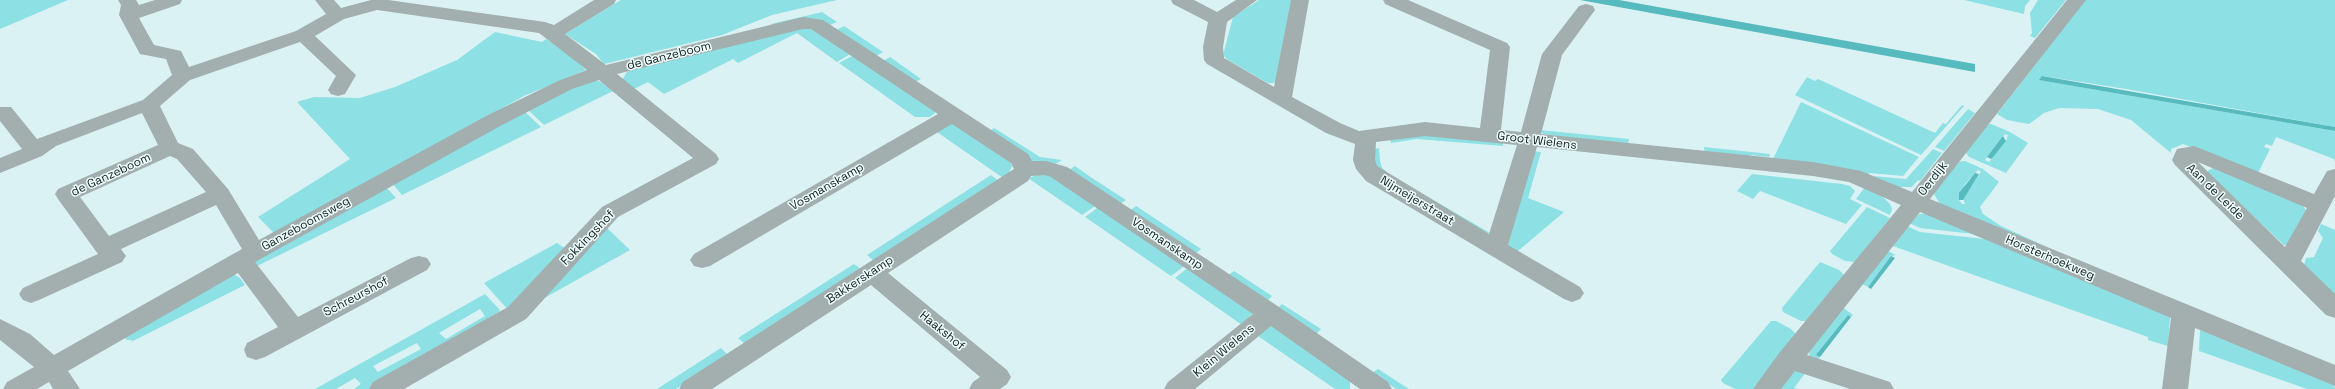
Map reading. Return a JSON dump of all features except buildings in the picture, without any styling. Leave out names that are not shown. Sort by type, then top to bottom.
[{"type":"street","points":[[173,0],[128,7],[147,50],[174,55],[183,76]]},
{"type":"street","points":[[324,0],[337,15]]},
{"type":"street","points":[[553,34],[606,0]]},
{"type":"street","points":[[1180,0],[1218,20],[1248,0]]},
{"type":"street","points":[[1282,98],[1300,0]]},
{"type":"street","points":[[1392,0],[1500,47],[1490,135]]},
{"type":"street","name":"Oerdijk","points":[[1766,389],[2077,0]]},
{"type":"street","points":[[0,166],[35,151],[49,141],[138,107],[148,105],[183,76],[303,34],[337,15],[377,4],[545,28],[602,72]]},
{"type":"street","points":[[1496,248],[1529,140],[1552,54],[1586,10]]},
{"type":"street","name":"Groot Wielens","points":[[1218,20],[1213,47],[1214,60],[1224,67],[1348,135],[1357,138],[1425,129],[1813,169],[1853,176],[1916,201]]},
{"type":"street","name":"de Ganzeboom","points":[[602,72],[809,23],[822,26],[953,114]]},
{"type":"street","points":[[303,34],[346,75],[338,90]]},
{"type":"street","name":"Ganzeboomsweg","points":[[16,389],[60,379],[248,256],[535,98],[565,84],[602,72]]},
{"type":"street","name":"Fokkingshof","points":[[382,389],[517,313],[610,212],[708,159],[602,72]]},
{"type":"street","points":[[148,105],[170,148],[185,154],[220,194],[248,256],[294,330]]},
{"type":"street","points":[[4,112],[35,151]]},
{"type":"street","points":[[953,114],[1020,159],[1025,169]]},
{"type":"street","name":"Vosmanskamp","points":[[702,260],[953,114]]},
{"type":"street","name":"Nijmeijerstraat","points":[[1366,138],[1364,160],[1367,169],[1374,176],[1572,293]]},
{"type":"street","name":"de Ganzeboom","points":[[31,294],[114,256],[104,247],[66,194],[170,148]]},
{"type":"street","name":"Aan de Leide","points":[[2320,205],[2208,158],[2194,153],[2185,154],[2183,160],[2335,309]]},
{"type":"street","name":"Vosmanskamp","points":[[1025,169],[1046,168],[1059,172],[1270,313],[1374,388]]},
{"type":"street","name":"Bakkerskamp","points":[[692,389],[1020,176],[1025,169]]},
{"type":"street","points":[[2288,262],[2335,176]]},
{"type":"street","points":[[104,247],[220,194]]},
{"type":"street","name":"Horsterhoekweg","points":[[1916,201],[2335,376]]},
{"type":"street","name":"Schreurshof","points":[[256,350],[419,264]]},
{"type":"street","name":"Haakshof","points":[[871,272],[998,377],[982,389]]},
{"type":"street","name":"Klein Wielens","points":[[1177,389],[1270,313]]},
{"type":"street","points":[[2175,389],[2184,314]]},
{"type":"street","points":[[0,328],[21,341],[60,379]]},
{"type":"street","points":[[1790,359],[1881,389]]},
{"type":"shaded area","points":[[0,0],[68,0],[0,29]]},
{"type":"shaded area","points":[[621,0],[837,0],[772,15],[722,35],[604,64],[596,54],[565,34]]},
{"type":"shaded area","points":[[1259,0],[1293,0],[1276,81],[1273,83],[1268,83],[1228,60],[1223,55],[1233,17]]},
{"type":"shaded area","points":[[1580,0],[1619,0],[1975,64],[1975,72]]},
{"type":"shaded area","points":[[1964,0],[2030,0],[2025,6],[2024,14]]},
{"type":"shaded area","points":[[2038,0],[2066,0],[2035,38],[2030,36],[2032,33],[2030,13]]},
{"type":"shaded area","points":[[2085,0],[2335,0],[2335,127],[2126,89],[2043,76],[2040,80],[2335,131],[2335,163],[2334,159],[2276,137],[2272,146],[2266,144],[2264,147],[2270,149],[2257,175],[2183,144],[2171,149],[2171,153],[2131,120],[2098,109],[2059,108],[2044,113],[2029,124],[2007,120],[1997,114]]},
{"type":"shaded area","points":[[822,12],[837,22],[830,25],[772,27],[771,24]]},
{"type":"shaded area","points":[[844,26],[883,52],[876,56],[837,30]]},
{"type":"shaded area","points":[[802,28],[810,28],[852,53],[837,62],[797,33],[738,63],[733,59],[664,94],[648,82],[632,90],[622,80],[627,72],[634,69]]},
{"type":"shaded area","points":[[495,32],[542,42],[546,39],[570,55],[586,70],[524,96],[274,233],[258,217],[350,159],[297,102],[314,97],[360,98],[395,87],[457,60]]},
{"type":"shaded area","points":[[854,55],[937,111],[930,117],[915,117],[839,63]]},
{"type":"shaded area","points":[[890,57],[921,79],[915,82],[883,61]]},
{"type":"shaded area","points":[[2042,76],[2335,127],[2335,131],[2039,80]]},
{"type":"shaded area","points":[[1807,77],[1815,81],[1818,79],[1935,133],[1943,123],[1946,124],[1962,105],[1964,106],[1921,155],[1795,95]]},
{"type":"shaded area","points":[[595,80],[601,82],[613,91],[544,125],[526,108],[554,94]]},
{"type":"shaded area","points":[[1801,102],[1919,157],[1903,176],[1869,173],[1867,176],[1772,161]]},
{"type":"shaded area","points":[[1968,109],[1975,113],[1944,151],[1935,147]]},
{"type":"shaded area","points":[[523,110],[541,127],[402,195],[392,183]]},
{"type":"shaded area","points":[[953,123],[1010,162],[1012,166],[1008,175],[1003,178],[937,132]]},
{"type":"shaded area","points":[[1984,124],[1991,124],[2010,132],[2028,143],[2006,173],[1969,157],[1964,150]],"holes":[[[2005,134],[2008,135],[2006,141],[1989,162],[1985,160]]]},
{"type":"shaded area","points":[[994,128],[1040,157],[1062,160],[1055,164],[1039,163],[1028,159],[988,132]]},
{"type":"shaded area","points":[[1540,130],[1629,139],[1628,145],[1543,134]]},
{"type":"shaded area","points":[[1419,135],[1503,142],[1503,146],[1417,139],[1391,143],[1390,139]]},
{"type":"shaded area","points":[[2003,136],[2006,141],[1991,159],[1987,157]]},
{"type":"shaded area","points":[[1704,147],[1770,154],[1769,157],[1750,155],[1751,159],[1705,154]]},
{"type":"shaded area","points":[[1379,148],[1382,168],[1389,174],[1490,233],[1485,233],[1382,175],[1374,162],[1375,149]]},
{"type":"shaded area","points":[[1933,149],[1942,153],[1920,181],[1918,180],[1912,187],[1896,187],[1873,176],[1906,179]]},
{"type":"shaded area","points":[[1533,151],[1541,152],[1528,198],[1564,212],[1518,251],[1580,288],[1507,246]]},
{"type":"shaded area","points":[[1965,161],[1983,169],[1999,182],[1980,207],[1983,214],[2001,226],[2047,247],[1940,204],[1934,194],[1955,162]],"holes":[[[1978,170],[1981,172],[1963,198],[1965,204],[1962,204],[1959,200],[1965,184]]]},
{"type":"shaded area","points":[[1075,166],[1126,200],[1120,204],[1069,170]]},
{"type":"shaded area","points":[[2213,168],[2219,169],[2303,205],[2306,211],[2288,245],[2284,245],[2206,172]]},
{"type":"shaded area","points":[[1975,173],[1979,174],[1963,200],[1959,200],[1959,193]]},
{"type":"shaded area","points":[[1752,174],[1850,186],[1855,191],[1850,199],[1862,205],[1846,224],[1760,191],[1753,199],[1737,191]]},
{"type":"shaded area","points":[[991,175],[999,181],[874,261],[867,255]]},
{"type":"shaded area","points":[[1038,175],[1050,175],[1098,204],[1082,215],[1028,178]]},
{"type":"shaded area","points":[[386,187],[396,198],[257,266],[253,261]]},
{"type":"shaded area","points":[[1865,187],[1884,198],[1890,204],[1892,209],[1890,215],[1856,199]]},
{"type":"shaded area","points":[[1100,206],[1187,264],[1171,276],[1085,217]]},
{"type":"shaded area","points":[[1136,206],[1201,249],[1196,253],[1129,211]]},
{"type":"shaded area","points":[[1867,207],[1890,218],[1855,262],[1845,261],[1832,254],[1830,251]]},
{"type":"shaded area","points":[[1919,214],[1926,214],[1983,235],[1920,228],[1909,223]]},
{"type":"shaded area","points":[[2321,224],[2335,230],[2335,300],[2304,265],[2306,258],[2314,257],[2323,238],[2318,231]]},
{"type":"shaded area","points":[[1905,225],[1920,232],[1985,239],[2170,317],[2168,346],[2148,340],[2148,337],[1890,245]]},
{"type":"shaded area","points":[[606,227],[630,250],[532,305]]},
{"type":"shaded area","points":[[557,243],[566,249],[510,312],[484,283]]},
{"type":"shaded area","points":[[1886,250],[1896,255],[1891,256],[1868,287],[1860,283]]},
{"type":"shaded area","points":[[1891,256],[1895,258],[1871,289],[1868,287]]},
{"type":"shaded area","points":[[1820,262],[1839,270],[1844,275],[1808,321],[1801,321],[1783,312],[1782,308]]},
{"type":"shaded area","points":[[854,264],[862,270],[745,344],[738,338]]},
{"type":"shaded area","points":[[1190,266],[1255,311],[1242,325],[1175,278]]},
{"type":"shaded area","points":[[1234,271],[1272,296],[1267,301],[1227,276]]},
{"type":"shaded area","points":[[231,273],[240,278],[245,285],[131,342],[132,340],[127,340],[124,337]]},
{"type":"shaded area","points":[[485,294],[500,310],[375,389],[354,389],[361,384],[355,378],[336,389],[315,389]],"holes":[[[480,309],[485,316],[446,339],[439,333]],[[417,343],[421,349],[378,372],[373,366]]]},
{"type":"shaded area","points":[[1282,304],[1321,329],[1315,335],[1277,309]]},
{"type":"shaded area","points":[[1841,306],[1853,315],[1851,317],[1848,315],[1817,355],[1820,357],[1815,363],[1809,357],[1810,347]]},
{"type":"shaded area","points":[[1848,315],[1851,317],[1820,357],[1816,355]]},
{"type":"shaded area","points":[[1771,321],[1776,321],[1791,329],[1797,335],[1753,389],[1735,389],[1723,383],[1721,380]]},
{"type":"shaded area","points":[[1272,322],[1350,379],[1350,389],[1335,389],[1255,334]]},
{"type":"shaded area","points":[[2200,330],[2334,385],[2335,389],[2307,389],[2199,351]]},
{"type":"shaded area","points":[[721,348],[728,355],[676,389],[657,389]]},
{"type":"shaded area","points":[[1378,369],[1409,389],[1396,389],[1372,373]]},
{"type":"shaded area","points":[[1795,369],[1806,372],[1794,388],[1798,389],[1777,389]]}]
